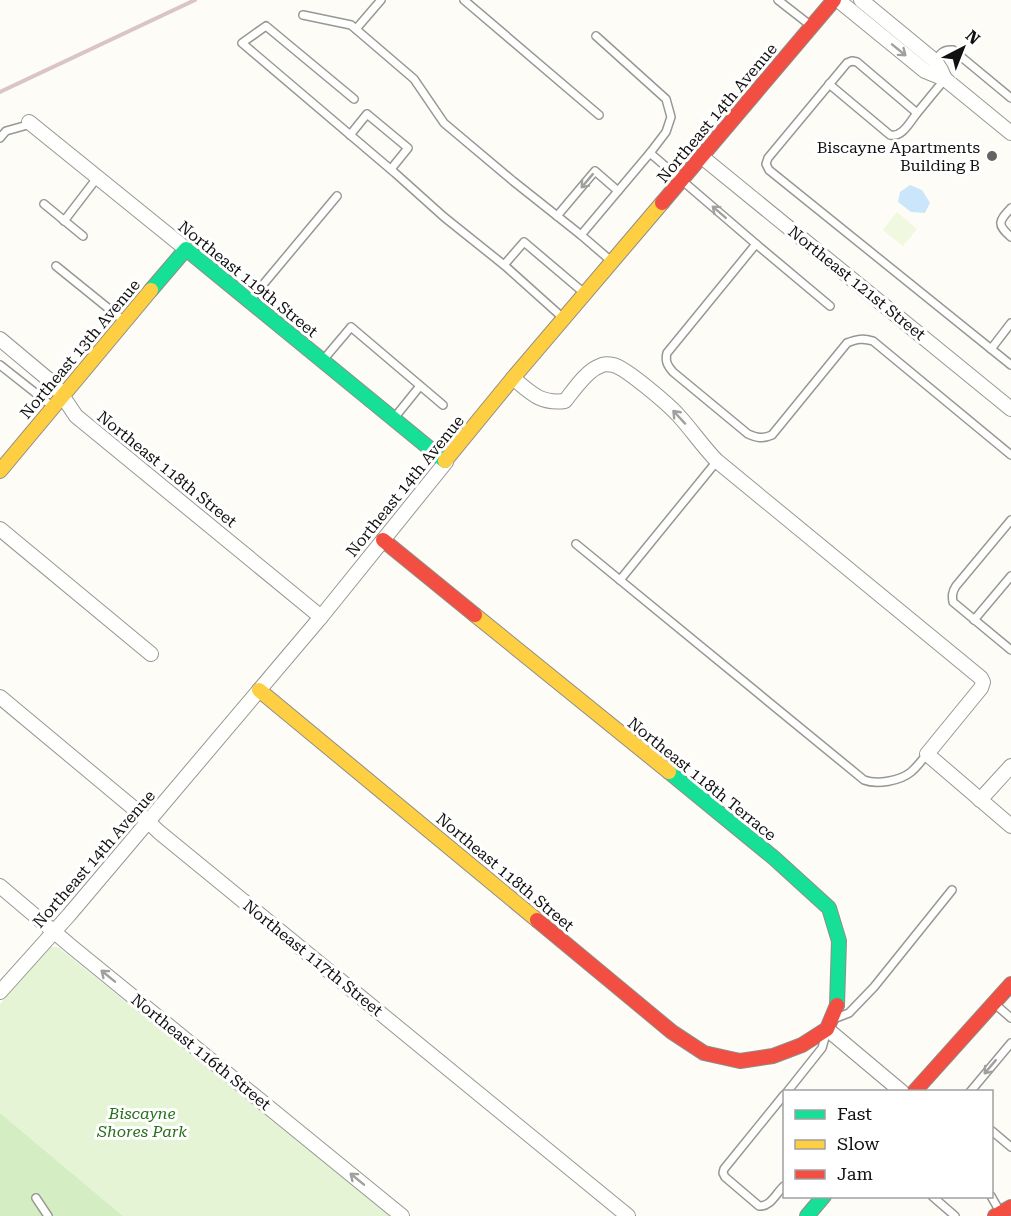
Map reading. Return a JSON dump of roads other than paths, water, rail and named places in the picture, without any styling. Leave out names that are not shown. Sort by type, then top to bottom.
[{"type":"street","name":"Northeast 14th Avenue","points":[[0,992],[260,690],[513,378],[836,0]]},
{"type":"street","points":[[836,0],[925,71],[945,79],[1011,133]]},
{"type":"street","points":[[861,0],[935,61],[945,79]]},
{"type":"street","points":[[872,28],[881,16]]},
{"type":"street","name":"Northeast 119th Street","points":[[30,123],[446,462]]},
{"type":"street","name":"Northeast 121st Street","points":[[702,157],[1011,409]]},
{"type":"street","name":"Northeast 13th Avenue","points":[[1,467],[186,249]]},
{"type":"street","name":"Northeast 118th Street","points":[[0,339],[55,385],[76,416],[321,617]]},
{"type":"street","points":[[513,378],[536,396],[555,403],[565,401],[595,368],[613,364],[625,370],[678,415],[706,451],[717,461],[981,678],[983,682],[981,688],[927,754],[1011,826]]},
{"type":"street","points":[[0,529],[151,654]]},
{"type":"street","name":"Northeast 118th Terrace","points":[[383,540],[774,858],[829,908],[839,941],[838,1004],[829,1025]]},
{"type":"street","name":"Northeast 118th Street","points":[[260,690],[672,1032],[704,1053],[740,1061],[773,1056],[802,1045],[829,1025]]},
{"type":"street","name":"Northeast 117th Street","points":[[0,697],[159,832],[628,1216]]},
{"type":"street","points":[[980,800],[1011,766]]},
{"type":"street","name":"Northeast 116th Street","points":[[0,886],[402,1216]]},
{"type":"street","points":[[913,1090],[1011,984]]},
{"type":"street","points":[[829,1025],[911,1090]]},
{"type":"lane","points":[[356,29],[381,0]]},
{"type":"lane","points":[[464,0],[599,115]]},
{"type":"lane","points":[[778,0],[812,27]]},
{"type":"lane","points":[[303,15],[351,25],[414,79],[444,123],[513,182],[581,234],[612,262]]},
{"type":"lane","points":[[354,99],[266,26],[243,44],[564,318]]},
{"type":"lane","points":[[581,234],[666,132],[670,117],[666,99],[597,36]]},
{"type":"lane","points":[[935,61],[942,52],[953,50],[1011,98]]},
{"type":"lane","points":[[917,113],[857,62],[852,61],[847,63],[829,84],[768,158],[766,164],[769,170],[1011,365]]},
{"type":"lane","points":[[829,84],[890,135],[895,136],[900,134],[945,79]]},
{"type":"lane","points":[[350,135],[367,114],[400,141],[408,148],[391,170]]},
{"type":"lane","points":[[0,138],[6,131],[30,123]]},
{"type":"lane","points":[[650,153],[830,306]]},
{"type":"lane","points":[[557,216],[595,171],[618,191]]},
{"type":"lane","points":[[64,220],[98,178]]},
{"type":"lane","points":[[249,301],[338,196]]},
{"type":"lane","points":[[45,204],[84,236]]},
{"type":"lane","points":[[1011,208],[1000,223],[1001,229],[1011,237]]},
{"type":"lane","points":[[504,265],[524,242],[585,293]]},
{"type":"lane","points":[[756,244],[667,353],[666,360],[673,372],[748,434],[756,438],[764,438],[772,435],[847,343],[864,338],[873,341],[1011,455]]},
{"type":"lane","points":[[56,266],[124,321]]},
{"type":"lane","points":[[991,349],[1011,323]]},
{"type":"lane","points":[[322,361],[351,327],[443,405]]},
{"type":"lane","points":[[0,365],[53,408]]},
{"type":"lane","points":[[394,418],[420,386]]},
{"type":"lane","points":[[620,580],[717,461]]},
{"type":"lane","points":[[1011,520],[953,591],[952,596],[953,602],[1011,650]]},
{"type":"lane","points":[[576,544],[864,780],[870,782],[901,778],[910,773],[927,754]]},
{"type":"lane","points":[[974,620],[1011,576]]},
{"type":"lane","points":[[788,1090],[822,1048],[829,1025],[849,1013],[874,987],[952,890]]},
{"type":"lane","points":[[994,1004],[1011,1018]]},
{"type":"lane","points":[[972,1090],[1011,1043]]},
{"type":"lane","points":[[783,1097],[724,1168],[723,1173],[725,1178],[759,1206],[768,1204],[783,1187]]},
{"type":"lane","points":[[993,1132],[1011,1147]]},
{"type":"lane","points":[[36,1198],[48,1216]]},
{"type":"lane","points":[[933,1198],[955,1216]]},
{"type":"lane","points":[[992,1198],[1002,1212]]},
{"type":"water","points":[[910,185],[922,190],[930,203],[925,213],[911,212],[898,202],[900,192]]},
{"type":"railway","points":[[0,92],[195,0]]},
{"type":"place","name":"Biscayne Apartments Building B","points":[[992,156]]},
{"type":"park label","name":"Biscayne Shores Park","points":[[142,1122]]}]
